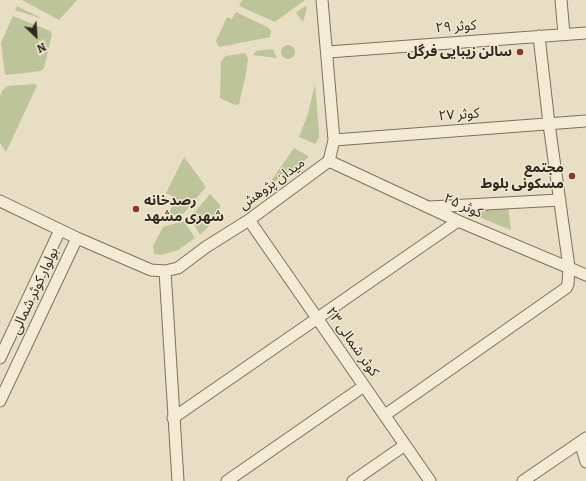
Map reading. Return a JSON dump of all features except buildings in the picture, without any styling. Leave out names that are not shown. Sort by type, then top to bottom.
[{"type":"street","points":[[322,0],[328,52],[334,140],[329,161]]},
{"type":"street","points":[[560,0],[564,34]]},
{"type":"street","name":"کوثر ۲۹","points":[[328,52],[586,33]]},
{"type":"street","points":[[384,415],[566,288],[568,284],[569,267],[549,124],[539,36]]},
{"type":"street","name":"کوثر ۲۷","points":[[334,140],[586,121]]},
{"type":"street","name":"کوثر ۲۵","points":[[329,161],[458,221],[586,275]]},
{"type":"street","name":"میدان پژوهش","points":[[165,271],[178,268],[206,247],[249,220],[329,161]]},
{"type":"street","points":[[429,207],[560,200]]},
{"type":"street","points":[[0,201],[77,238],[151,270],[165,271],[178,481]]},
{"type":"street","name":"کوثر شمالی ۲۳","points":[[249,220],[430,481]]},
{"type":"street","points":[[173,418],[458,221]]},
{"type":"street","name":"بولوار کوثر شمالی","points":[[0,358],[60,230]]},
{"type":"street","name":"بولوار کوثر شمالی","points":[[0,401],[77,238]]},
{"type":"street","points":[[227,481],[364,386]]},
{"type":"street","points":[[523,481],[583,440],[586,462]]},
{"type":"street","points":[[353,481],[405,446]]},
{"type":"green space","points":[[22,0],[77,0],[59,20]]},
{"type":"green space","points":[[242,0],[305,0],[275,22],[239,6]]},
{"type":"green space","points":[[17,6],[43,19],[15,10]]},
{"type":"green space","points":[[305,6],[307,8],[303,22],[296,13]]},
{"type":"green space","points":[[236,12],[269,28],[271,31],[270,37],[219,47],[216,41],[227,17],[232,19]]},
{"type":"green space","points":[[13,16],[50,31],[52,34],[44,68],[41,71],[5,74],[1,43]]},
{"type":"green space","points":[[288,45],[293,47],[295,52],[293,57],[288,59],[283,57],[281,52],[283,47]]},
{"type":"green space","points":[[273,49],[277,58],[253,55],[256,51]]},
{"type":"green space","points":[[245,53],[248,58],[246,74],[239,104],[235,105],[220,98],[221,61],[226,56]]},
{"type":"green space","points":[[35,84],[37,86],[6,152],[0,143],[0,97],[2,91],[7,86]]},
{"type":"green space","points":[[315,84],[319,138],[315,144],[299,137],[308,114]]},
{"type":"green space","points":[[294,148],[308,156],[308,158],[266,188]]},
{"type":"green space","points":[[184,157],[206,187],[184,213],[167,217],[176,198],[166,193]]},
{"type":"green space","points":[[210,194],[220,205],[220,208],[209,226],[200,235],[190,218]]},
{"type":"green space","points":[[508,207],[511,230],[459,209]]},
{"type":"green space","points":[[184,221],[195,238],[178,250],[161,255],[154,254],[153,246],[163,227]]},
{"type":"place","name":"سالن زیبایی فرگل","points":[[520,52]]},
{"type":"place","name":"مجتمع مسکونی بلوط","points":[[572,176]]},
{"type":"place","name":"رصدخانه شهری مشهد","points":[[136,209]]}]
